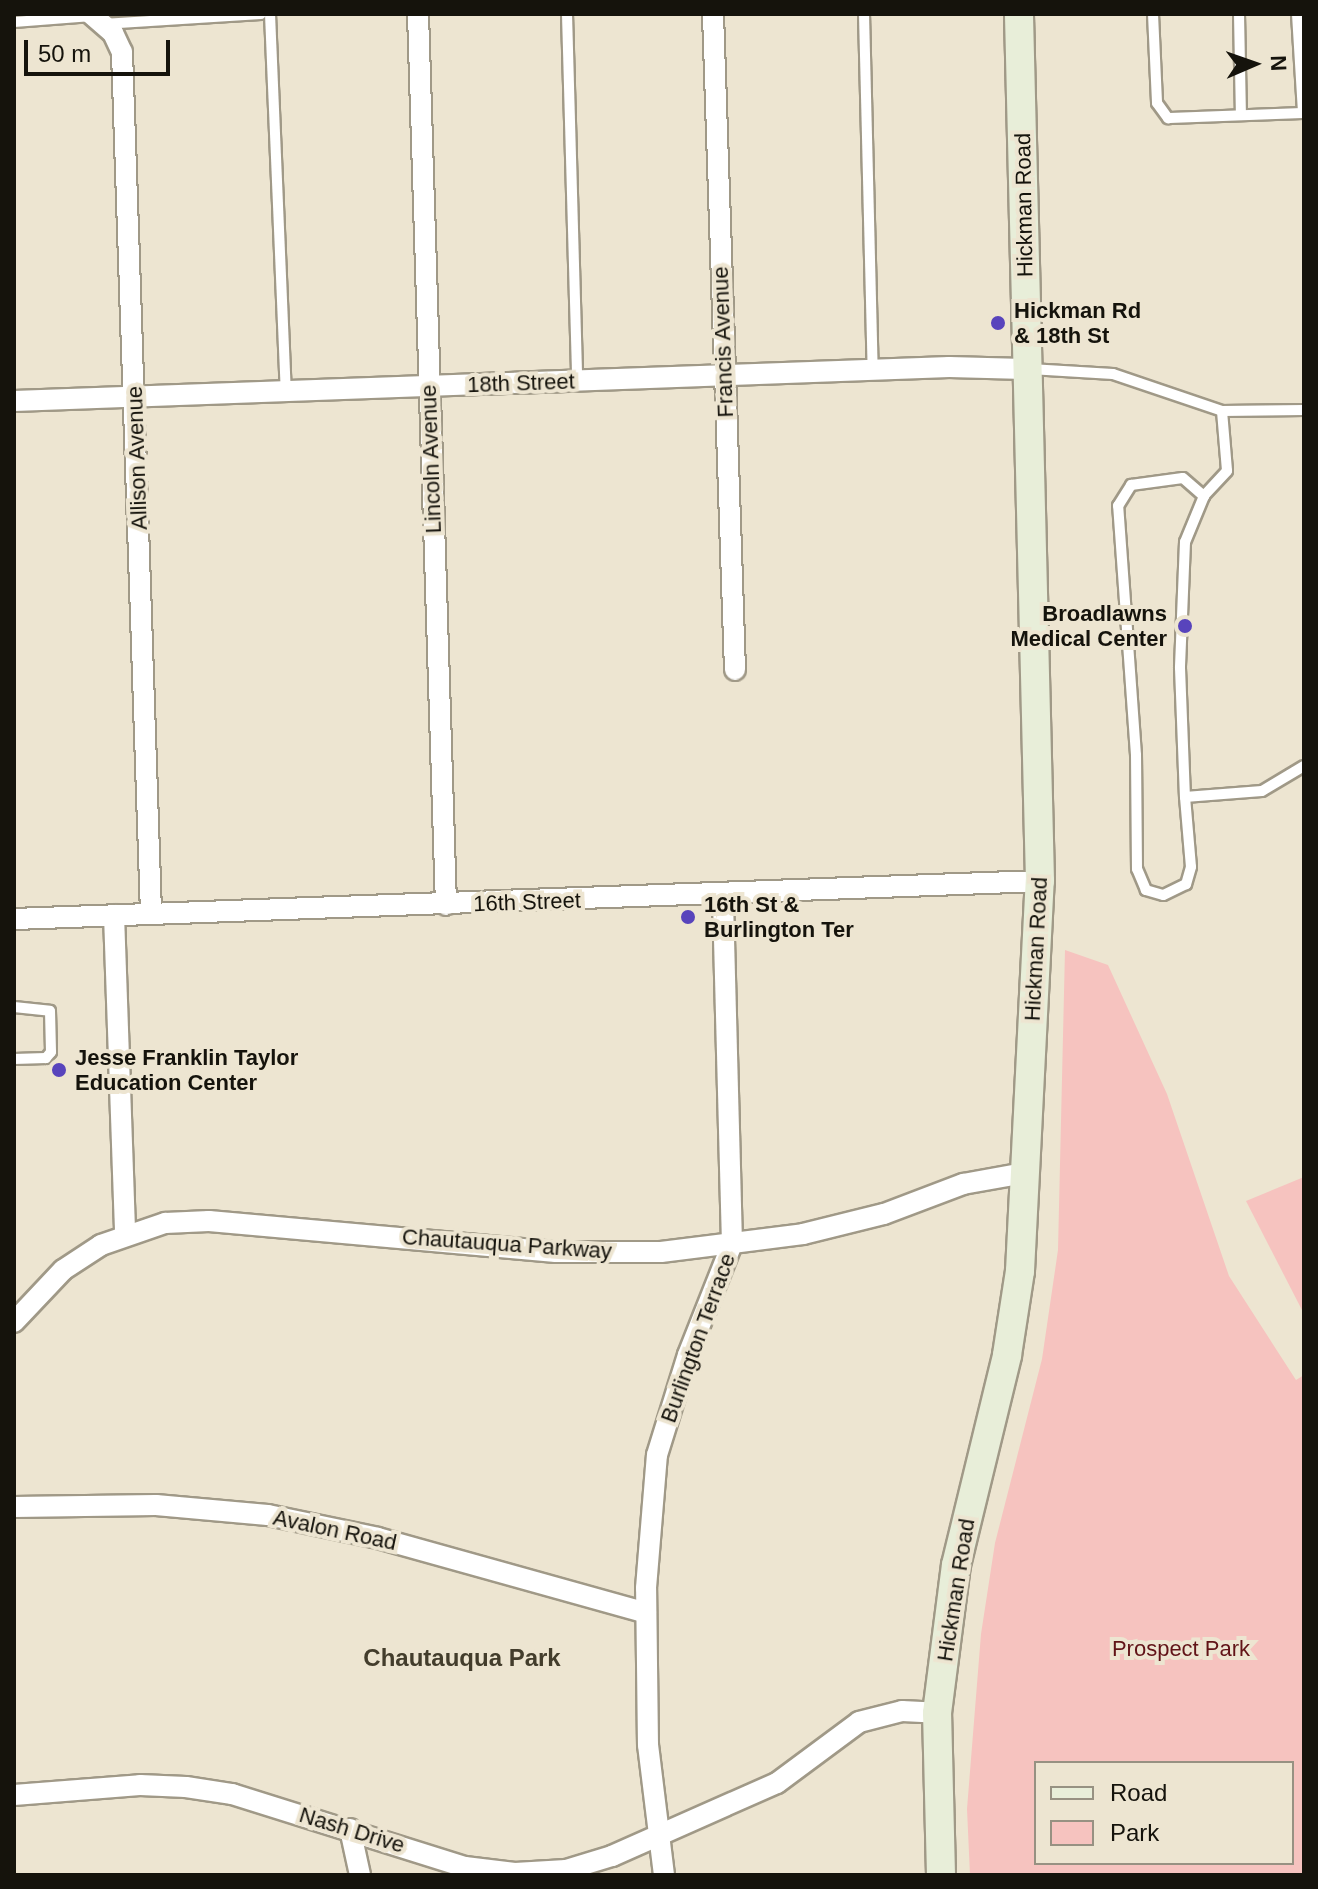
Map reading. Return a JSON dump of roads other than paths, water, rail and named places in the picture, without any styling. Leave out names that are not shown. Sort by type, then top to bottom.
[{"type":"main road","name":"Hickman Road","points":[[941,1875],[937,1713],[956,1565],[1007,1355],[1020,1271],[1040,881],[1019,14]]},
{"type":"street","name":"Lincoln Avenue","points":[[418,14],[446,905]]},
{"type":"street","name":"Francis Avenue","points":[[713,14],[735,670]]},
{"type":"street","name":"Allison Avenue","points":[[95,18],[122,52],[151,914]]},
{"type":"street","name":"18th Street","points":[[14,401],[873,370],[1028,369]]},
{"type":"street","name":"16th Street","points":[[14,919],[1040,881]]},
{"type":"street","name":"Burlington Terrace","points":[[664,1875],[648,1745],[646,1613],[657,1455],[688,1355],[732,1244],[723,895]]},
{"type":"street","points":[[114,915],[125,1234]]},
{"type":"street","name":"Chautauqua Parkway","points":[[14,1322],[63,1270],[125,1234],[165,1223],[209,1221],[556,1252],[661,1252],[803,1234],[884,1214],[963,1184],[1025,1173]]},
{"type":"street","name":"Avalon Road","points":[[14,1507],[156,1505],[268,1515],[378,1538],[646,1613]]},
{"type":"street","name":"Nash Drive","points":[[14,1795],[186,1787],[232,1794],[465,1867],[515,1873],[566,1870],[658,1837],[777,1783],[859,1722],[902,1711],[937,1713]]},
{"type":"street","points":[[350,1829],[360,1875]]},
{"type":"lane","points":[[14,22],[261,14]]},
{"type":"lane","points":[[270,14],[286,392]]},
{"type":"lane","points":[[567,14],[577,381]]},
{"type":"lane","points":[[864,14],[873,370]]},
{"type":"lane","points":[[1153,14],[1157,103],[1168,118],[1304,113],[1301,14]]},
{"type":"lane","points":[[1239,14],[1241,114]]},
{"type":"lane","points":[[1028,369],[1113,374],[1222,411],[1304,410]]},
{"type":"lane","points":[[1204,496],[1183,478],[1131,485],[1118,506],[1136,755],[1137,869],[1146,890],[1163,895],[1186,884],[1191,867],[1180,668],[1185,542],[1204,496],[1227,471],[1222,411]]},
{"type":"lane","points":[[1185,797],[1262,791],[1304,766]]},
{"type":"lane","points":[[14,1007],[40,1006],[50,1011],[51,1052],[46,1058],[14,1059]]},
{"type":"place","name":"Hickman Rd & 18th St","points":[[998,323]]},
{"type":"place","name":"Broadlawns Medical Center","points":[[1185,626]]},
{"type":"place","name":"16th St & Burlington Ter","points":[[688,917]]},
{"type":"place","name":"Jesse Franklin Taylor Education Center","points":[[59,1070]]},
{"type":"district","name":"Chautauqua Park","points":[[462,1658]]},
{"type":"park label","name":"Prospect Park","points":[[1181,1649]]}]
